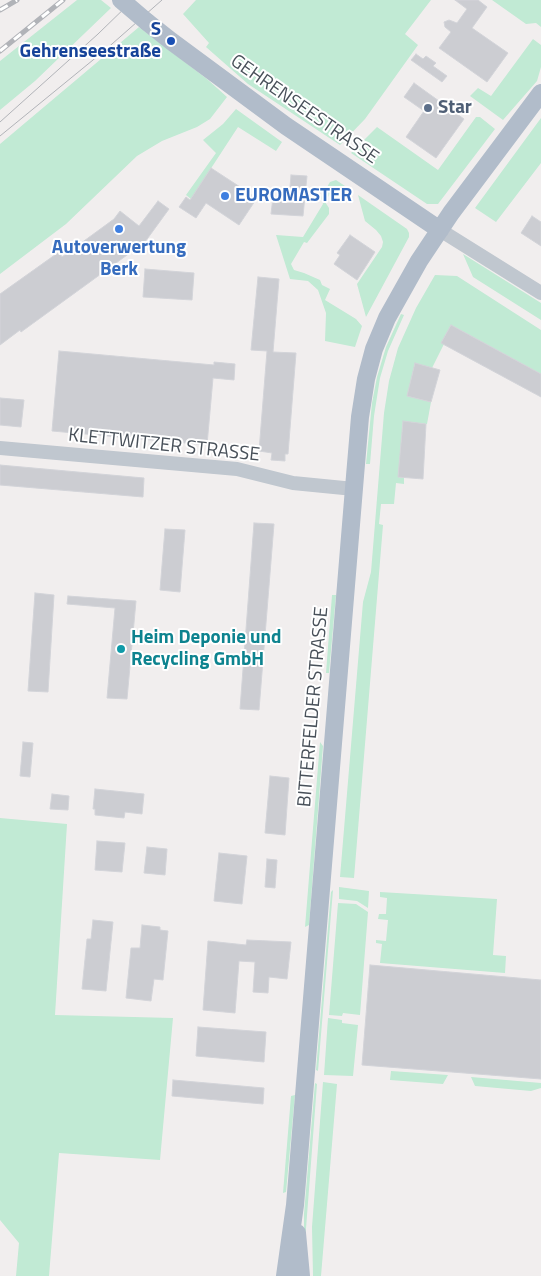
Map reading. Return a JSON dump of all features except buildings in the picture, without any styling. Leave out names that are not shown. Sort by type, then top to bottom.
[{"type":"main road","name":"GEHRENSEESTRASSE","points":[[122,0],[171,41],[286,126],[440,230]]},
{"type":"main road","name":"BITTERFELDER STRASSE","points":[[285,1276],[295,1205],[360,417],[366,379],[382,330],[419,261],[541,94]]},
{"type":"main road","name":"BITTERFELDER STRASSE","points":[[295,1205],[301,1276]]},
{"type":"street","points":[[440,230],[541,294]]},
{"type":"street","name":"KLETTWITZER STRASSE","points":[[0,448],[237,469],[293,483],[354,489]]},
{"type":"green space","points":[[77,0],[101,0],[111,8],[35,81],[0,110],[0,61]]},
{"type":"green space","points":[[196,0],[431,0],[405,34],[418,45],[365,119],[340,145],[248,84],[206,47],[209,43],[183,14]]},
{"type":"green space","points":[[492,0],[541,0],[541,27],[536,23],[526,24]]},
{"type":"green space","points":[[139,27],[207,79],[227,97],[210,119],[197,127],[162,141],[137,156],[66,224],[0,274],[0,144]]},
{"type":"green space","points":[[533,39],[541,45],[541,67],[537,81],[503,120],[470,96],[478,88],[491,96]]},
{"type":"green space","points":[[236,109],[282,142],[276,151],[238,127],[191,199],[186,195],[216,153],[203,140],[223,124]]},
{"type":"green space","points":[[476,117],[480,117],[495,129],[438,204],[427,204],[351,153],[377,127],[438,170]]},
{"type":"green space","points":[[541,118],[541,163],[496,222],[475,208]]},
{"type":"green space","points":[[336,180],[351,190],[340,197],[331,192],[325,202],[329,208],[329,214],[307,243],[304,242],[291,264],[294,270],[320,280],[322,285],[330,289],[325,300],[356,319],[362,326],[355,347],[325,341],[326,313],[318,290],[308,281],[290,279],[276,235],[303,237],[323,204],[321,197],[330,182]]},
{"type":"green space","points":[[358,195],[407,229],[409,233],[409,237],[366,317],[357,284],[382,247],[383,242],[376,230],[365,221]]},
{"type":"green space","points":[[463,254],[541,303],[541,320],[473,277]]},
{"type":"green space","points":[[435,275],[457,276],[541,330],[541,374],[451,325],[432,368],[415,364],[407,396],[431,402],[427,424],[403,422],[398,477],[404,478],[404,484],[396,483],[394,504],[381,504],[379,524],[383,525],[354,878],[340,877],[363,602],[371,572],[384,413],[389,381],[398,348],[416,308]]},
{"type":"green space","points":[[401,314],[404,315],[388,351],[380,378],[374,416],[370,464],[366,464],[372,403],[377,377],[386,347]]},
{"type":"green space","points":[[332,595],[336,595],[329,673],[326,673]]},
{"type":"green space","points":[[320,742],[323,746],[309,925],[305,927]]},
{"type":"green space","points":[[0,818],[67,824],[55,1015],[173,1018],[160,1160],[59,1153],[49,1276],[16,1276],[19,1243],[0,1220]]},
{"type":"green space","points":[[339,887],[369,891],[368,908],[357,901],[339,899]]},
{"type":"green space","points":[[333,890],[318,1071],[316,1070],[331,892]]},
{"type":"green space","points":[[380,892],[497,899],[493,955],[506,956],[505,973],[380,963],[382,944],[376,943],[376,940],[386,941],[388,920],[378,919],[379,914],[386,914],[387,898],[380,897]]},
{"type":"green space","points":[[338,903],[356,904],[368,912],[360,1015],[343,1013],[342,1016],[329,1015]]},
{"type":"green space","points":[[328,1018],[342,1020],[342,1023],[358,1025],[353,1076],[324,1075]]},
{"type":"green space","points":[[391,1071],[448,1075],[443,1084],[390,1080]]},
{"type":"green space","points":[[471,1077],[541,1083],[541,1088],[531,1091],[475,1086]]},
{"type":"green space","points":[[323,1082],[337,1084],[321,1276],[313,1276],[312,1227]]},
{"type":"green space","points":[[315,1083],[317,1084],[304,1255],[304,1214]]},
{"type":"green space","points":[[295,1095],[286,1192],[283,1193],[291,1096]]},
{"type":"tram line","points":[[0,122],[133,0]]},
{"type":"tram line","points":[[0,136],[104,51],[162,0]]},
{"type":"railway","points":[[0,10],[17,0]]},
{"type":"railway","points":[[0,51],[63,0]]},
{"type":"place","name":"S Gehrenseestraße","points":[[171,41]]},
{"type":"place","name":"Star","points":[[428,108]]},
{"type":"place","name":"EUROMASTER","points":[[225,196]]},
{"type":"place","name":"Autoverwertung Berk","points":[[119,229]]},
{"type":"place","name":"Heim Deponie und Recycling GmbH","points":[[121,649]]}]
